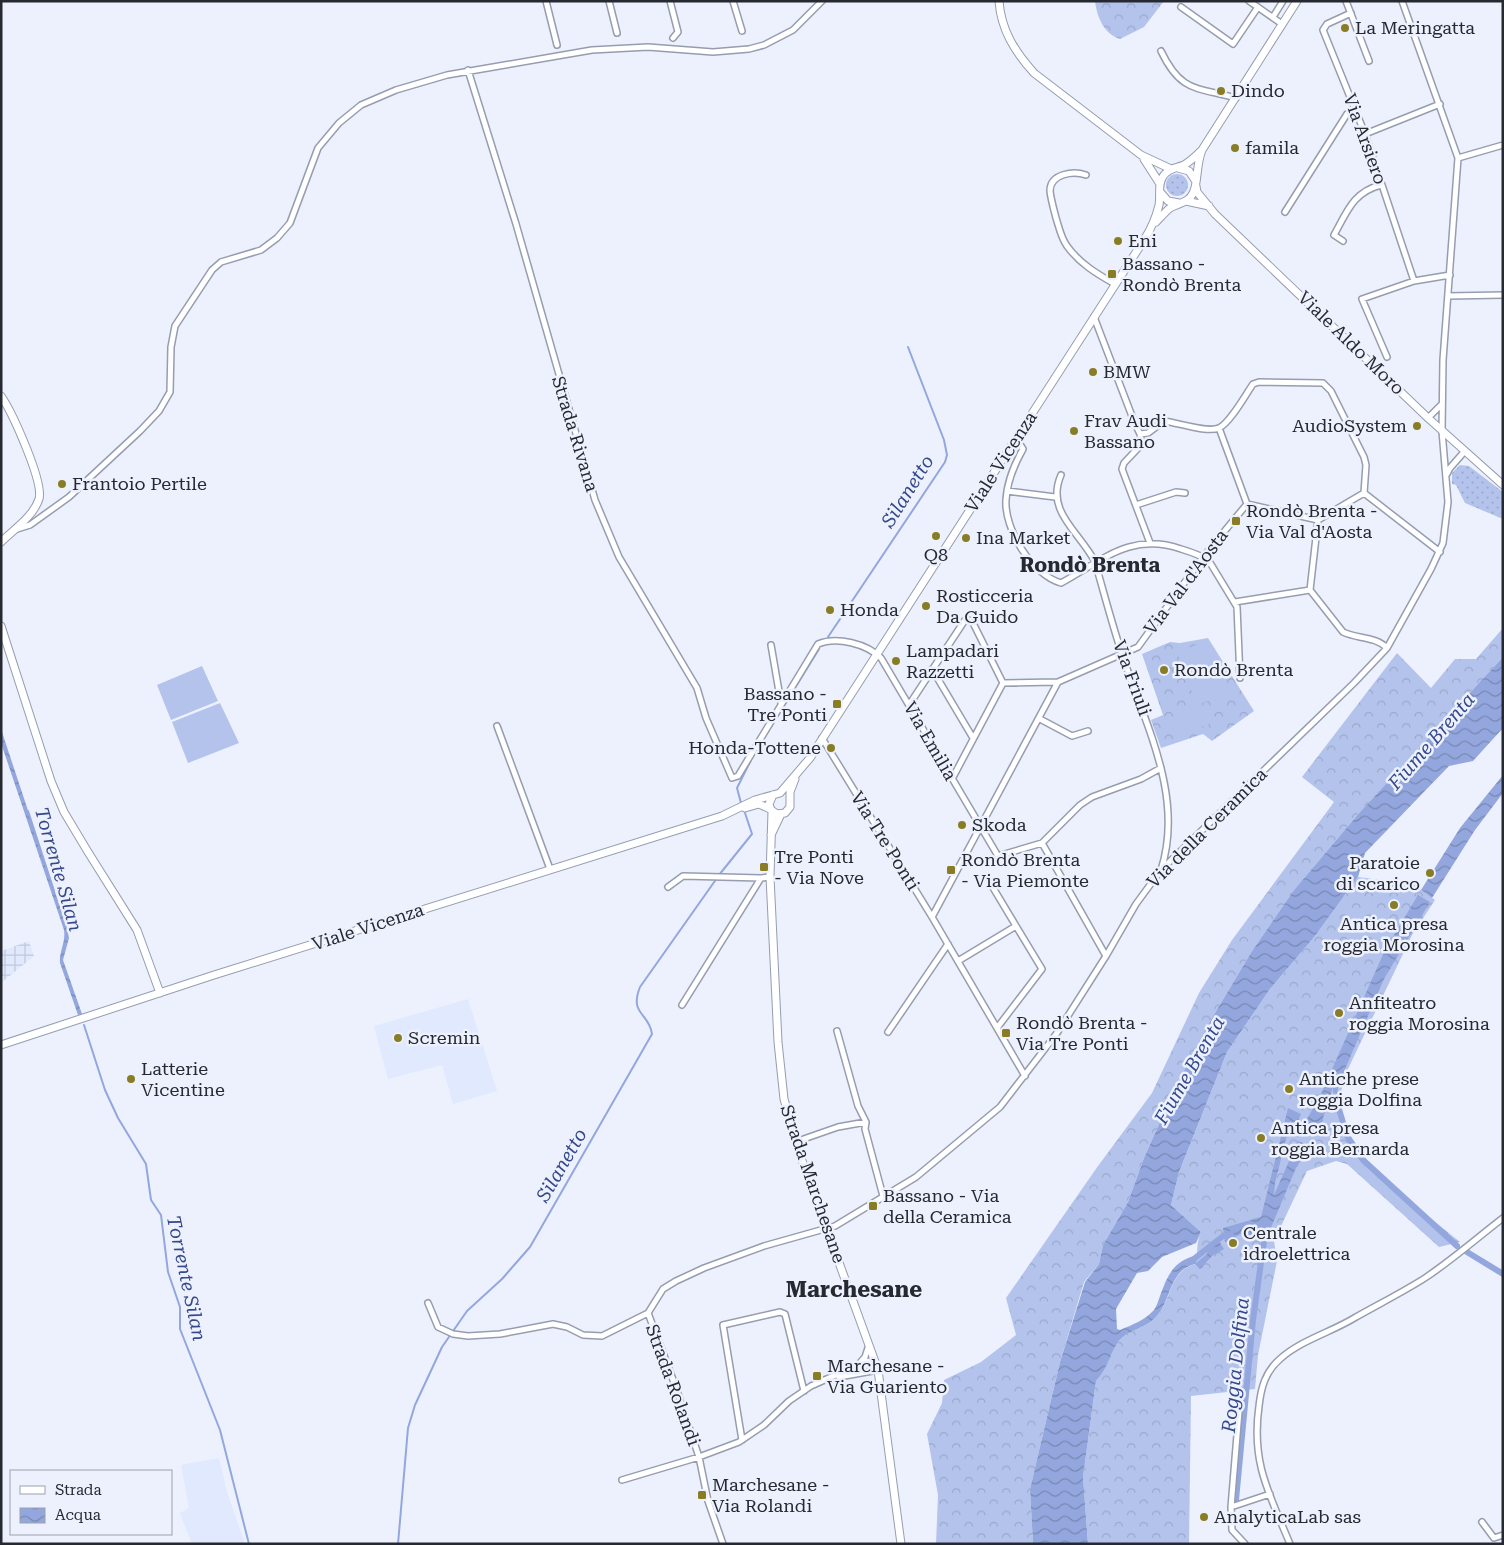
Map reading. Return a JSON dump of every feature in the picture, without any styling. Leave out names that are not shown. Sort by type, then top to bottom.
[{"type":"main road","points":[[999,1],[1003,24],[1022,60],[1034,73],[1141,155],[1175,168],[1189,171],[1195,183]]},
{"type":"main road","name":"Viale Vicenza","points":[[1,1045],[735,811],[759,804],[781,814],[789,809],[790,789],[798,774],[877,655],[1154,224],[1167,210],[1193,195],[1197,163],[1202,150],[1297,1]]},
{"type":"main road","name":"Viale Vicenza","points":[[1154,224],[1163,175],[1189,162],[1202,150]]},
{"type":"main road","points":[[1141,155],[1168,201],[1209,206]]},
{"type":"main road","name":"Viale Aldo Moro","points":[[1195,183],[1209,206],[1428,418],[1503,485]]},
{"type":"main road","points":[[1,396],[40,482],[39,499],[33,511],[1,542]]},
{"type":"main road","points":[[1,626],[51,781],[64,812],[137,930],[160,993]]},
{"type":"main road","name":"Viale Vicenza","points":[[735,811],[755,800],[776,794],[798,774]]},
{"type":"main road","points":[[771,810],[769,800],[776,794],[786,794],[790,800]]},
{"type":"main road","name":"Strada Marchesane","points":[[771,810],[770,877],[780,1078],[795,1142],[877,1368],[902,1544]]},
{"type":"main road","name":"Strada Marchesane","points":[[770,838],[781,814]]},
{"type":"street","points":[[546,1],[557,45]]},
{"type":"street","points":[[609,1],[617,33]]},
{"type":"street","points":[[670,1],[678,32],[673,38]]},
{"type":"street","points":[[733,1],[742,31]]},
{"type":"street","points":[[14,530],[30,525],[69,497],[159,411],[170,392],[172,336],[181,316],[212,270],[221,262],[261,250],[277,238],[290,223],[297,211],[313,159],[339,123],[361,105],[429,79],[468,70],[592,50],[648,46],[713,52],[749,49],[764,45],[788,34],[803,22],[822,1]]},
{"type":"street","points":[[1249,1],[1282,24]]},
{"type":"street","points":[[1273,17],[1283,1]]},
{"type":"street","points":[[1346,1],[1369,62]]},
{"type":"street","points":[[1402,1],[1458,158],[1503,144]]},
{"type":"street","points":[[1181,7],[1233,44],[1258,7]]},
{"type":"street","name":"Via Arsiero","points":[[1351,13],[1326,24],[1323,30],[1355,109],[1414,282]]},
{"type":"street","points":[[1161,51],[1169,68],[1188,85],[1200,91],[1236,98]]},
{"type":"street","name":"Strada Rivana","points":[[468,70],[516,224],[595,500],[619,557],[697,688],[706,718],[732,778],[738,776],[782,703]]},
{"type":"street","points":[[1364,134],[1440,104]]},
{"type":"street","points":[[1285,212],[1347,114],[1355,109]]},
{"type":"street","name":"Via della Ceramica","points":[[648,1313],[663,1289],[704,1268],[764,1246],[838,1225],[916,1177],[1000,1107],[1057,1033],[1106,956],[1136,904],[1161,870],[1354,683],[1387,648],[1440,552],[1448,515],[1442,431],[1444,401],[1443,346],[1458,158]]},
{"type":"street","points":[[1086,175],[1076,172],[1067,173],[1055,180],[1050,190],[1060,231],[1066,246],[1081,262],[1115,284]]},
{"type":"street","points":[[1343,241],[1334,235],[1351,205],[1359,194],[1381,185]]},
{"type":"street","points":[[1387,357],[1362,299],[1414,282],[1450,275]]},
{"type":"street","points":[[1448,296],[1503,296]]},
{"type":"street","points":[[1094,317],[1134,424],[1140,434],[1142,444],[1124,464],[1122,469],[1150,542]]},
{"type":"street","points":[[1140,434],[1148,433],[1164,421],[1208,429],[1219,428],[1226,422],[1254,384],[1259,382],[1323,383],[1331,391],[1364,457],[1366,466],[1364,493]]},
{"type":"street","points":[[1428,418],[1444,401]]},
{"type":"street","points":[[1219,428],[1247,504],[1318,520],[1364,493]]},
{"type":"street","points":[[1016,438],[1023,449],[1010,474],[1006,501],[1011,531],[1029,560],[1051,579],[1061,583],[1106,556],[1150,542],[1164,543],[1203,556],[1209,562],[1237,607],[1240,678]]},
{"type":"street","points":[[1446,477],[1450,468],[1464,452]]},
{"type":"street","points":[[1008,491],[1055,497],[1062,475]]},
{"type":"street","points":[[1495,479],[1503,476]]},
{"type":"street","points":[[1136,505],[1176,492],[1185,493]]},
{"type":"street","points":[[1364,493],[1440,552]]},
{"type":"street","name":"Via Friuli","points":[[1055,497],[1066,522],[1088,548],[1095,562],[1122,654],[1161,768],[1169,820],[1168,843],[1161,870]]},
{"type":"street","name":"Via Val d'Aosta","points":[[1058,682],[1138,647],[1203,556],[1247,504]]},
{"type":"street","points":[[1310,590],[1318,520]]},
{"type":"street","points":[[1235,602],[1310,590]]},
{"type":"street","points":[[1310,590],[1343,632],[1351,636],[1374,640],[1387,648]]},
{"type":"street","points":[[909,705],[965,620],[973,623],[1003,683]]},
{"type":"street","points":[[782,703],[818,644],[833,642],[852,643],[877,655]]},
{"type":"street","points":[[771,645],[782,703]]},
{"type":"street","name":"Via Emilia","points":[[877,655],[909,705],[998,856],[1042,843]]},
{"type":"street","points":[[932,669],[973,738]]},
{"type":"street","points":[[932,918],[1040,719],[1058,682],[1003,683]]},
{"type":"street","points":[[952,779],[1003,683]]},
{"type":"street","points":[[1040,719],[1072,736],[1088,731]]},
{"type":"street","points":[[498,726],[550,870]]},
{"type":"street","name":"Via Tre Ponti","points":[[822,738],[948,944],[1025,1076]]},
{"type":"street","points":[[1106,956],[1042,843],[1080,805],[1092,797],[1141,779],[1161,768]]},
{"type":"street","points":[[668,887],[683,876],[722,878],[770,877]]},
{"type":"street","points":[[682,1005],[761,878]]},
{"type":"street","points":[[992,886],[1042,969],[997,1028]]},
{"type":"street","points":[[958,961],[1016,926]]},
{"type":"street","points":[[888,1032],[948,944]]},
{"type":"street","points":[[837,1031],[858,1106],[866,1122],[865,1129],[883,1196]]},
{"type":"street","points":[[795,1142],[838,1127],[866,1122]]},
{"type":"street","points":[[1290,1544],[1257,1456],[1256,1427],[1263,1382],[1279,1360],[1292,1350],[1351,1320],[1425,1278],[1503,1218]]},
{"type":"street","points":[[428,1303],[438,1327],[450,1333],[468,1336],[500,1334],[553,1324],[568,1327],[583,1335],[602,1336],[648,1313]]},
{"type":"street","points":[[742,1440],[723,1325],[780,1312],[785,1314],[804,1391]]},
{"type":"street","name":"Strada Rolandi","points":[[648,1313],[676,1384],[699,1457],[708,1501],[723,1544]]},
{"type":"street","points":[[857,1366],[865,1357],[869,1343]]},
{"type":"street","points":[[699,1457],[742,1440],[764,1425],[789,1401],[827,1379],[867,1362],[877,1368]]},
{"type":"street","points":[[827,1379],[877,1368]]},
{"type":"street","points":[[1240,1399],[1231,1507],[1232,1530],[1245,1544]]},
{"type":"street","name":"Strada Rolandi","points":[[622,1480],[699,1457]]},
{"type":"street","points":[[1231,1507],[1270,1494]]},
{"type":"street","points":[[1482,1522],[1494,1538],[1503,1535]]},
{"type":"shaded area","points":[[29,941],[34,956],[1,983],[1,951]]},
{"type":"shaded area","points":[[468,999],[497,1091],[453,1104],[442,1065],[388,1079],[374,1026]]},
{"type":"shaded area","points":[[219,1458],[227,1492],[245,1544],[192,1544],[180,1513],[189,1508],[181,1465]]},
{"type":"green space","points":[[1095,1],[1164,1],[1144,27],[1120,39],[1114,37],[1102,24]]},
{"type":"green space","points":[[1177,174],[1185,177],[1188,185],[1185,193],[1177,196],[1169,193],[1166,185],[1169,177]]},
{"type":"green space","points":[[1460,465],[1469,466],[1503,492],[1503,519],[1465,503],[1456,485],[1452,484],[1452,473]]},
{"type":"green space","points":[[1503,628],[1503,657],[1360,812],[1294,890],[1252,951],[1206,1028],[1175,1088],[1144,1158],[1128,1202],[1103,1245],[1099,1264],[1084,1282],[1060,1362],[1030,1489],[1033,1544],[936,1544],[938,1495],[927,1434],[942,1403],[944,1380],[981,1362],[1016,1335],[1006,1298],[1098,1166],[1152,1093],[1199,993],[1232,940],[1334,802],[1302,777],[1397,653],[1431,688],[1455,659],[1476,659]]},
{"type":"green space","points":[[1208,638],[1254,711],[1212,741],[1203,734],[1161,748],[1151,720],[1163,715],[1142,654],[1170,642],[1180,643]]},
{"type":"green space","points":[[1205,642],[1224,695],[1197,705],[1177,652]]},
{"type":"green space","points":[[202,666],[218,701],[171,720],[157,685]]},
{"type":"green space","points":[[220,703],[239,743],[188,763],[172,722]]},
{"type":"green space","points":[[1207,706],[1213,723],[1179,734],[1174,717]]},
{"type":"green space","points":[[1358,877],[1419,885],[1420,889],[1435,900],[1412,935],[1347,1071],[1341,1096],[1341,1112],[1348,1131],[1373,1167],[1408,1200],[1460,1242],[1439,1247],[1347,1164],[1336,1161],[1307,1171],[1274,1241],[1277,1261],[1258,1355],[1255,1389],[1191,1396],[1189,1544],[1088,1544],[1083,1477],[1096,1381],[1118,1342],[1156,1317],[1180,1273],[1196,1264],[1201,1232],[1171,1205],[1179,1172],[1227,1052],[1270,989],[1315,936]]},
{"type":"water","name":"Fiume Brenta","points":[[1503,657],[1503,728],[1473,761],[1449,766],[1365,853],[1358,877],[1315,936],[1270,989],[1227,1052],[1179,1172],[1171,1205],[1201,1232],[1196,1243],[1162,1257],[1148,1271],[1137,1273],[1116,1309],[1117,1329],[1120,1330],[1138,1322],[1154,1310],[1169,1275],[1183,1260],[1198,1255],[1196,1263],[1207,1254],[1209,1245],[1219,1241],[1224,1249],[1212,1256],[1200,1269],[1195,1264],[1180,1273],[1175,1279],[1165,1303],[1156,1317],[1118,1342],[1104,1371],[1096,1381],[1083,1477],[1088,1544],[1033,1544],[1030,1489],[1060,1362],[1085,1282],[1099,1264],[1103,1245],[1128,1202],[1144,1158],[1175,1088],[1206,1028],[1252,951],[1294,890],[1360,812]]},
{"type":"water","points":[[1,729],[67,928],[69,938],[63,960],[82,1014],[78,1015],[60,963],[64,930],[1,743]]},
{"type":"water","points":[[1503,775],[1503,793],[1475,830],[1432,898],[1421,890],[1460,828]]},
{"type":"water","points":[[1418,895],[1430,902],[1384,979],[1339,1083],[1337,1094],[1333,1093],[1333,1087],[1318,1134],[1303,1126],[1321,1094],[1385,950]]},
{"type":"water","points":[[1288,1108],[1301,1114],[1298,1121],[1290,1123],[1275,1183],[1274,1195],[1298,1141],[1310,1146],[1296,1168],[1270,1230],[1260,1231],[1245,1238],[1243,1233],[1225,1242],[1223,1228],[1261,1217]]},
{"type":"waterway","name":"Silanetto","points":[[828,637],[945,462],[947,455],[944,440],[908,347]]},
{"type":"waterway","name":"Silanetto","points":[[756,751],[819,649]]},
{"type":"waterway","name":"Silanetto","points":[[741,803],[737,788],[751,760]]},
{"type":"waterway","name":"Torrente Silan","points":[[28,811],[54,891]]},
{"type":"waterway","name":"Silanetto","points":[[719,875],[752,834],[745,813]]},
{"type":"waterway","name":"Silanetto","points":[[398,1544],[408,1428],[415,1405],[442,1347],[467,1311],[502,1279],[530,1247],[652,1034],[647,1021],[638,1008],[637,996],[640,987],[717,878]]},
{"type":"waterway","name":"Torrente Silan","points":[[84,1025],[105,1090],[118,1118],[146,1164],[151,1200],[161,1215],[168,1272],[180,1307],[180,1329],[220,1430],[249,1544]]},
{"type":"waterway","points":[[1336,1099],[1347,1136],[1363,1160],[1457,1246]]},
{"type":"waterway","points":[[1190,1262],[1223,1236],[1231,1234]]},
{"type":"waterway","name":"Roggia Dolfina","points":[[1236,1500],[1253,1320],[1265,1234]]},
{"type":"waterway","points":[[1467,1252],[1503,1274]]},
{"type":"place","name":"La Meringatta","points":[[1345,28]]},
{"type":"place","name":"Dindo","points":[[1221,91]]},
{"type":"place","name":"famila","points":[[1235,148]]},
{"type":"place","name":"Eni","points":[[1118,241]]},
{"type":"place","name":"Bassano - Rondò Brenta","points":[[1112,274]]},
{"type":"place","name":"BMW","points":[[1093,372]]},
{"type":"place","name":"AudioSystem","points":[[1417,426]]},
{"type":"place","name":"Frav Audi Bassano","points":[[1074,431]]},
{"type":"place","name":"Frantoio Pertile","points":[[62,484]]},
{"type":"place","name":"Rondò Brenta - Via Val d'Aosta","points":[[1236,521]]},
{"type":"place","name":"Q8","points":[[936,536]]},
{"type":"place","name":"Ina Market","points":[[966,538]]},
{"type":"place","name":"Rosticceria Da Guido","points":[[926,606]]},
{"type":"place","name":"Honda","points":[[830,610]]},
{"type":"place","name":"Lampadari Razzetti","points":[[896,661]]},
{"type":"place","name":"Rondò Brenta","points":[[1164,670]]},
{"type":"place","name":"Bassano - Tre Ponti","points":[[837,704]]},
{"type":"place","name":"Honda-Tottene","points":[[831,748]]},
{"type":"place","name":"Skoda","points":[[962,825]]},
{"type":"place","name":"Tre Ponti - Via Nove","points":[[764,867]]},
{"type":"place","name":"Rondò Brenta - Via Piemonte","points":[[951,870]]},
{"type":"place","name":"Paratoie di scarico","points":[[1430,873]]},
{"type":"place","name":"Antica presa roggia Morosina","points":[[1394,905]]},
{"type":"place","name":"Anfiteatro roggia Morosina","points":[[1339,1013]]},
{"type":"place","name":"Rondò Brenta - Via Tre Ponti","points":[[1006,1033]]},
{"type":"place","name":"Scremin","points":[[398,1038]]},
{"type":"place","name":"Latterie Vicentine","points":[[131,1079]]},
{"type":"place","name":"Antiche prese roggia Dolfina","points":[[1289,1089]]},
{"type":"place","name":"Antica presa roggia Bernarda","points":[[1261,1138]]},
{"type":"place","name":"Bassano - Via della Ceramica","points":[[873,1206]]},
{"type":"place","name":"Centrale idroelettrica","points":[[1233,1243]]},
{"type":"place","name":"Marchesane - Via Guariento","points":[[817,1376]]},
{"type":"place","name":"Marchesane - Via Rolandi","points":[[702,1495]]},
{"type":"place","name":"AnalyticaLab sas","points":[[1204,1517]]},
{"type":"district","name":"Rondò Brenta","points":[[1090,565]]},
{"type":"district","name":"Marchesane","points":[[854,1289]]}]
